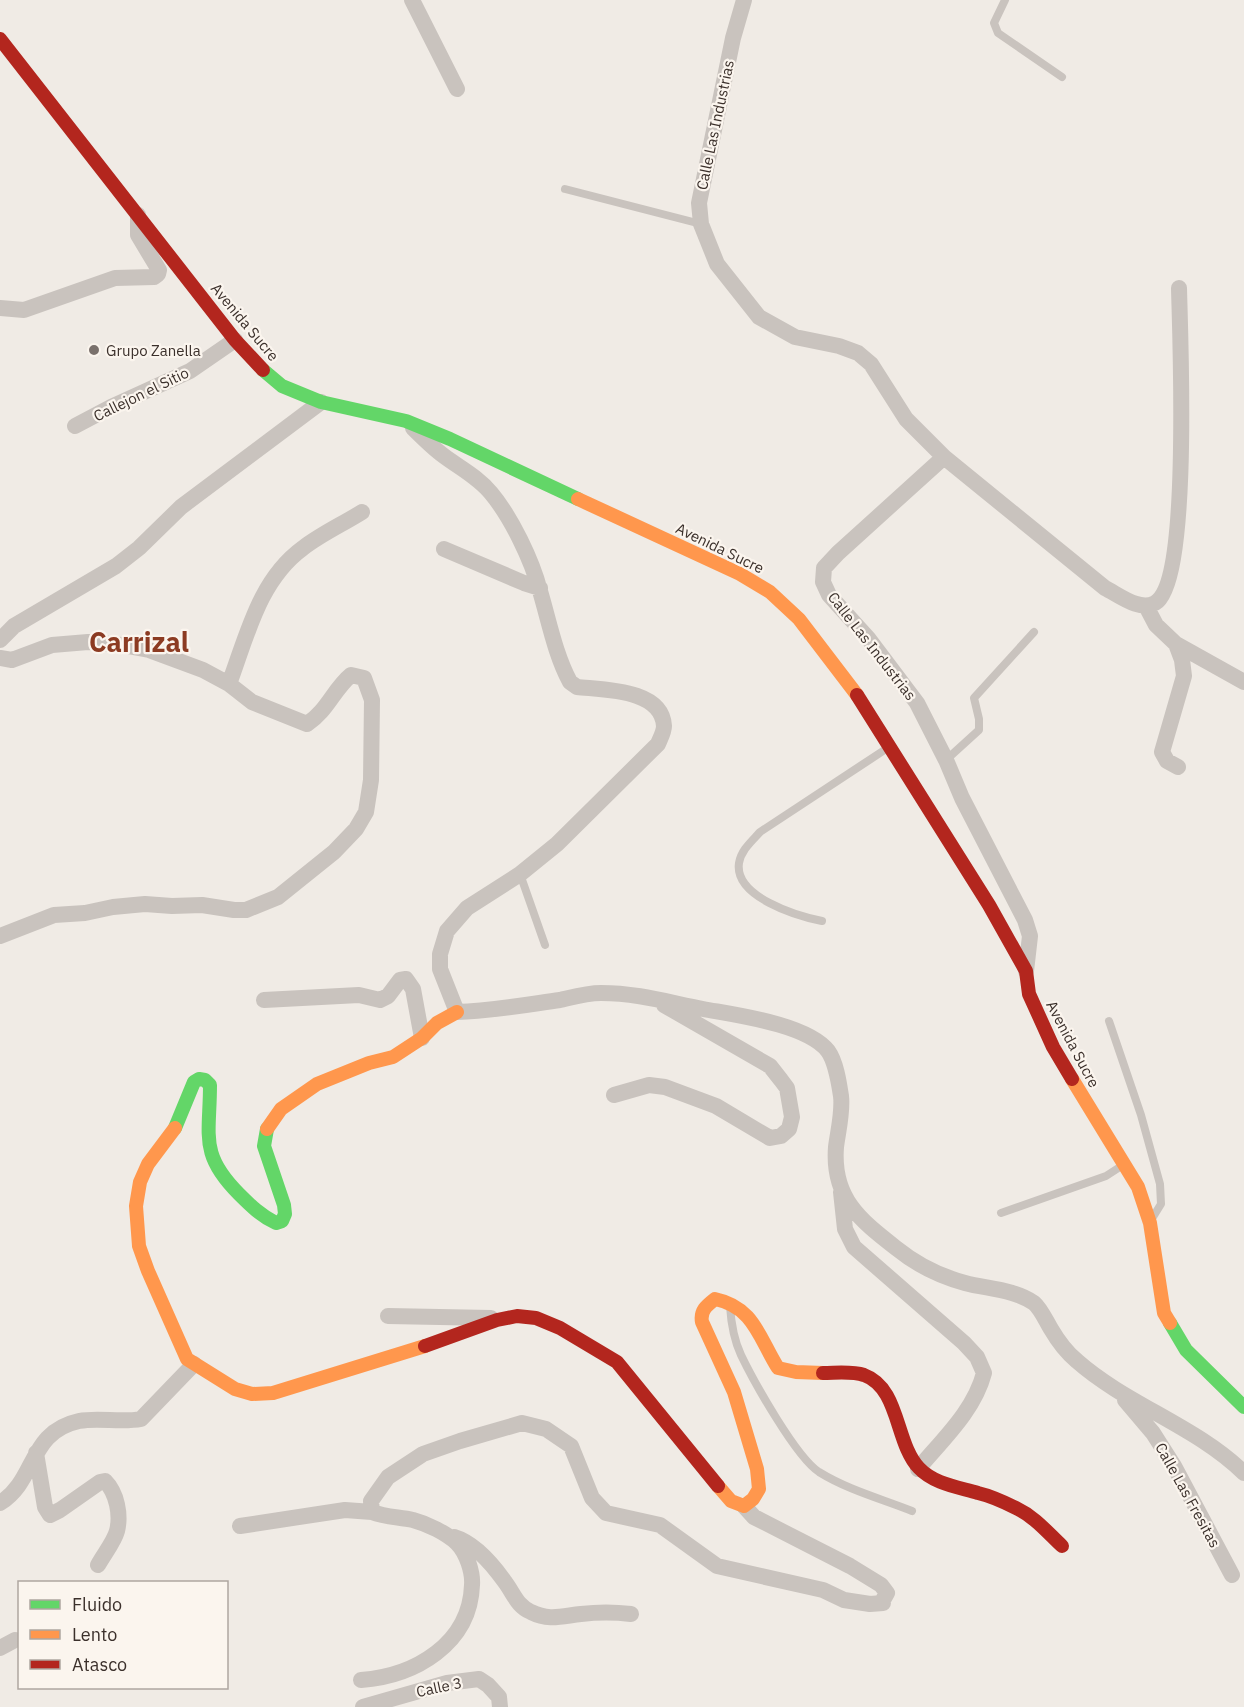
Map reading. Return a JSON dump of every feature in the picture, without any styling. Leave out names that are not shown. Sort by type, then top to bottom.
[{"type":"street","points":[[412,0],[457,89]]},
{"type":"street","name":"Calle Las Industrias","points":[[744,0],[733,38],[699,203],[701,224],[717,264],[759,317],[795,337],[839,346],[858,353],[871,364],[906,419],[944,457],[1105,588],[1132,602],[1146,606]]},
{"type":"street","name":"Avenida Sucre","points":[[0,39],[236,340],[259,366],[282,386],[321,402],[406,421],[532,476],[740,574],[770,592],[799,619],[844,676],[989,905],[1026,971],[1029,994],[1053,1047],[1138,1187],[1150,1223],[1164,1313],[1186,1350],[1244,1407]]},
{"type":"street","points":[[0,309],[24,310],[115,278],[154,277],[159,270],[138,235],[138,214]]},
{"type":"street","points":[[1179,288],[1182,455],[1174,548],[1165,592],[1156,602],[1146,606],[1156,626],[1176,644],[1244,682]]},
{"type":"street","name":"Callejon el Sitio","points":[[75,426],[190,371],[236,340]]},
{"type":"street","points":[[0,640],[14,626],[116,566],[146,542],[182,507],[321,402]]},
{"type":"street","points":[[406,421],[442,455],[472,475],[491,493],[523,546],[540,588],[551,633],[570,682],[577,687],[642,696],[661,715],[664,728],[658,744],[557,844],[520,874],[466,908],[447,931],[440,954],[440,969],[457,1012]]},
{"type":"street","name":"Calle Las Industrias","points":[[944,457],[838,552],[824,568],[823,582],[829,595],[868,638],[917,703],[1025,920],[1030,936],[1026,971]]},
{"type":"street","points":[[229,684],[259,601],[278,573],[302,548],[362,512]]},
{"type":"street","points":[[444,549],[524,584],[540,588]]},
{"type":"street","points":[[0,658],[12,660],[52,645],[88,642],[149,650],[203,670],[229,684],[252,702],[307,724],[316,718],[332,700],[341,683],[351,675],[364,678],[372,700],[371,780],[366,812],[356,829],[334,852],[278,897],[246,910],[202,904],[172,906],[145,904],[54,915],[0,936]]},
{"type":"street","points":[[1176,644],[1182,660],[1184,676],[1162,752],[1167,761],[1178,767]]},
{"type":"street","points":[[264,1000],[359,995],[380,1000],[388,996],[400,980],[406,979],[413,989],[422,1038]]},
{"type":"street","points":[[372,1512],[371,1501],[388,1477],[423,1454],[522,1423],[546,1429],[571,1446],[592,1498],[606,1513],[660,1525],[717,1566],[823,1590],[844,1600],[870,1604],[883,1603],[887,1593],[881,1585],[850,1566],[754,1517],[744,1506],[731,1501],[617,1362],[600,1350],[550,1323],[530,1316],[501,1318],[451,1338],[273,1393],[252,1394],[235,1389],[188,1359],[139,1246],[136,1206],[140,1182],[148,1164],[174,1128],[194,1082],[199,1079],[206,1080],[210,1085],[207,1119],[209,1145],[220,1174],[263,1217],[276,1223],[282,1221],[285,1214],[284,1205],[264,1146],[267,1127],[281,1109],[317,1084],[369,1063],[393,1057],[422,1038],[437,1023],[457,1012],[485,1011],[598,993],[648,996],[748,1016],[811,1037],[829,1051],[835,1067],[841,1098],[836,1172],[845,1229],[854,1247],[977,1357],[984,1373],[980,1389],[972,1404],[918,1469]]},
{"type":"street","points":[[614,1095],[649,1085],[665,1087],[716,1106],[770,1138],[781,1136],[789,1129],[792,1117],[787,1088],[770,1066],[648,996]]},
{"type":"street","points":[[840,1188],[851,1206],[865,1222],[897,1250],[928,1271],[966,1283],[1001,1290],[1035,1304],[1063,1347],[1077,1361],[1117,1390],[1223,1453],[1244,1473]]},
{"type":"street","points":[[744,1506],[755,1497],[759,1487],[754,1460],[732,1387],[703,1328],[701,1316],[705,1307],[715,1299],[730,1302],[741,1310],[778,1368],[789,1372],[866,1375],[880,1384],[892,1406],[901,1441],[918,1469],[954,1487],[974,1490],[1016,1508],[1038,1521],[1062,1546]]},
{"type":"street","points":[[388,1316],[501,1318]]},
{"type":"street","points":[[0,1503],[7,1499],[25,1476],[45,1439],[62,1428],[80,1421],[141,1419],[194,1364]]},
{"type":"street","name":"Calle Las Fresitas","points":[[1117,1390],[1153,1433],[1174,1466],[1232,1575]]},
{"type":"street","points":[[36,1453],[45,1507],[50,1515],[100,1482],[105,1481],[110,1486],[119,1509],[117,1531],[98,1565]]},
{"type":"street","points":[[240,1526],[345,1510],[372,1512],[382,1516],[413,1520],[459,1538],[477,1550],[505,1582],[515,1600],[529,1612],[559,1618],[604,1612],[631,1614]]},
{"type":"street","points":[[361,1680],[381,1678],[403,1671],[432,1657],[463,1625],[472,1599],[473,1575],[460,1546],[447,1535]]},
{"type":"street","name":"Calle 3","points":[[363,1707],[447,1683],[479,1679],[499,1696],[500,1707]]},
{"type":"lane","points":[[1005,0],[994,23],[998,33],[1062,77]]},
{"type":"lane","points":[[565,189],[701,224]]},
{"type":"lane","points":[[946,760],[979,730],[974,698],[1034,632]]},
{"type":"lane","points":[[822,921],[800,917],[762,899],[744,884],[738,865],[743,851],[760,832],[889,747]]},
{"type":"lane","points":[[520,874],[545,945]]},
{"type":"lane","points":[[1109,1021],[1141,1115],[1160,1184],[1161,1204],[1150,1223]]},
{"type":"lane","points":[[1001,1213],[1106,1176],[1123,1165]]},
{"type":"lane","points":[[730,1302],[731,1321],[740,1353],[787,1436],[817,1471],[840,1484],[912,1511]]},
{"type":"traffic: fast","points":[[263,370],[282,386],[321,402],[406,421],[578,499]]},
{"type":"traffic: fast","points":[[175,1128],[194,1082],[199,1079],[205,1080],[210,1085],[209,1131],[212,1155],[226,1180],[247,1202],[276,1223],[282,1221],[285,1214],[264,1146],[267,1129]]},
{"type":"traffic: fast","points":[[1170,1323],[1186,1350],[1244,1407]]},
{"type":"traffic: slow","points":[[578,499],[740,574],[770,592],[799,619],[857,695]]},
{"type":"traffic: slow","points":[[267,1129],[281,1109],[317,1084],[369,1063],[393,1057],[422,1038],[437,1023],[457,1012]]},
{"type":"traffic: slow","points":[[1072,1079],[1138,1187],[1150,1223],[1164,1313],[1170,1323]]},
{"type":"traffic: slow","points":[[175,1128],[148,1164],[140,1182],[136,1206],[139,1246],[187,1359],[235,1389],[252,1394],[273,1393],[425,1346]]},
{"type":"traffic: slow","points":[[718,1486],[731,1501],[744,1506],[753,1499],[759,1489],[757,1469],[734,1392],[702,1322],[706,1306],[715,1299],[739,1309],[754,1325],[778,1368],[796,1372],[823,1373]]},
{"type":"traffic: jam","points":[[0,39],[235,340],[263,370]]},
{"type":"traffic: jam","points":[[857,695],[989,905],[1026,971],[1029,994],[1053,1047],[1072,1079]]},
{"type":"traffic: jam","points":[[425,1346],[497,1320],[517,1316],[536,1318],[560,1328],[617,1362],[718,1486]]},
{"type":"traffic: jam","points":[[823,1373],[859,1374],[876,1382],[891,1404],[905,1445],[919,1468],[939,1481],[988,1496],[1016,1508],[1035,1520],[1062,1546]]},
{"type":"place","name":"Grupo Zanella","points":[[94,350]]},
{"type":"district","name":"Carrizal","points":[[139,641]]}]
